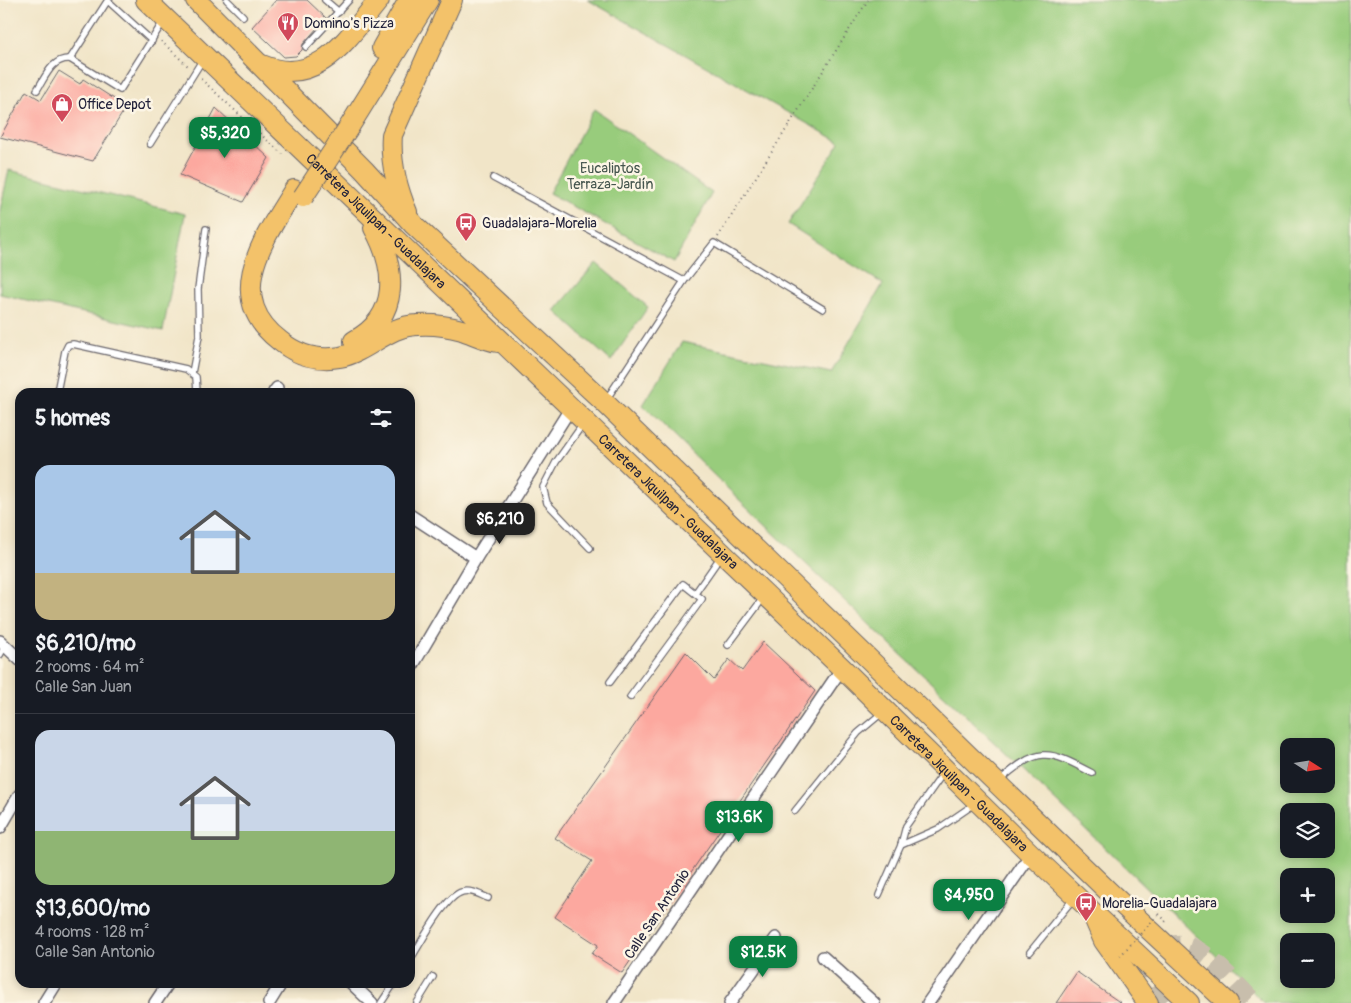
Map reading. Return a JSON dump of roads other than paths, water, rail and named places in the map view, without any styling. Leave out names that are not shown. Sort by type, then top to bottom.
[{"type":"highway","name":"Carretera Jiquilpan - Guadalajara","points":[[146,0],[157,32],[199,65],[368,215],[842,668],[977,802],[1189,1003]]},
{"type":"highway","points":[[259,64],[288,72],[319,64],[341,46],[380,0]]},
{"type":"highway","points":[[345,124],[409,0]]},
{"type":"highway","points":[[428,0],[298,194],[260,247],[253,264],[251,282],[252,301],[259,318],[271,334],[285,345],[311,356],[342,356],[358,351],[388,333],[414,325],[455,328],[501,343]]},
{"type":"highway","points":[[414,225],[399,188],[392,158],[392,135],[452,0]]},
{"type":"highway","name":"Carretera Jiquilpan - Guadalajara","points":[[198,1],[364,170],[414,225],[604,403],[997,783],[1228,1003]]},
{"type":"highway","points":[[298,194],[265,265],[263,284],[266,302],[278,324],[289,335],[305,343],[333,346],[353,341],[370,330],[386,307],[390,291],[390,267],[386,249],[368,215]]},
{"type":"highway","points":[[1092,911],[1104,941],[1143,1001]]},
{"type":"street","points":[[415,662],[476,558],[570,409]]},
{"type":"street","points":[[415,518],[476,558]]},
{"type":"street","points":[[2,647],[15,656]]},
{"type":"street","name":"Calle San Antonio","points":[[614,1003],[842,668]]},
{"type":"street","points":[[0,828],[4,812],[15,800]]},
{"type":"street","points":[[928,1003],[1032,854]]},
{"type":"street","points":[[730,1003],[776,938]]},
{"type":"street","points":[[823,956],[874,1003]]},
{"type":"street","points":[[44,1003],[53,988]]},
{"type":"street","points":[[155,1003],[165,988]]},
{"type":"street","points":[[269,1003],[278,988]]},
{"type":"street","points":[[356,988],[372,1003]]},
{"type":"lane","points":[[38,90],[55,62],[61,58],[70,59],[120,90],[157,32],[108,0],[70,59]]},
{"type":"lane","points":[[227,0],[243,16]]},
{"type":"lane","points":[[325,0],[339,12]]},
{"type":"lane","points":[[306,47],[349,0]]},
{"type":"lane","points":[[150,144],[199,65]]},
{"type":"lane","points":[[492,178],[684,281]]},
{"type":"lane","points":[[192,373],[199,336],[198,289],[206,229]]},
{"type":"lane","points":[[604,403],[684,281],[714,243],[823,309]]},
{"type":"lane","points":[[58,388],[65,351],[68,345],[73,344],[124,354],[192,373],[196,377],[197,388]]},
{"type":"lane","points":[[584,422],[556,462],[543,487],[547,503],[590,548]]},
{"type":"lane","points":[[696,592],[722,554]]},
{"type":"lane","points":[[610,682],[683,584],[696,592],[702,599],[630,697]]},
{"type":"lane","points":[[728,645],[765,595]]},
{"type":"lane","points":[[795,811],[858,733],[885,711]]},
{"type":"lane","points":[[997,783],[1012,770],[1040,754],[1058,755],[1092,773]]},
{"type":"lane","points":[[879,894],[901,845],[906,826],[945,770]]},
{"type":"lane","points":[[901,845],[938,829],[977,802]]},
{"type":"lane","points":[[415,952],[447,904],[460,892],[469,891],[488,898]]},
{"type":"lane","points":[[1030,952],[1076,896]]},
{"type":"lane","points":[[417,1003],[433,977]]},
{"type":"lane","points":[[381,1003],[391,988]]},
{"type":"tunnel","points":[[1164,1003],[1153,990],[1149,980],[1149,971],[1156,956],[1163,950],[1178,945],[1187,946],[1204,955],[1254,1003]]},
{"type":"place","name":"Domino's Pizza","points":[[288,42]]},
{"type":"place","name":"Office Depot","points":[[62,123]]},
{"type":"place","name":"Guadalajara-Morelia","points":[[466,242]]},
{"type":"place","name":"Morelia-Guadalajara","points":[[1086,922]]},
{"type":"park label","name":"Eucaliptos Terraza-Jardín","points":[[610,176]]}]
